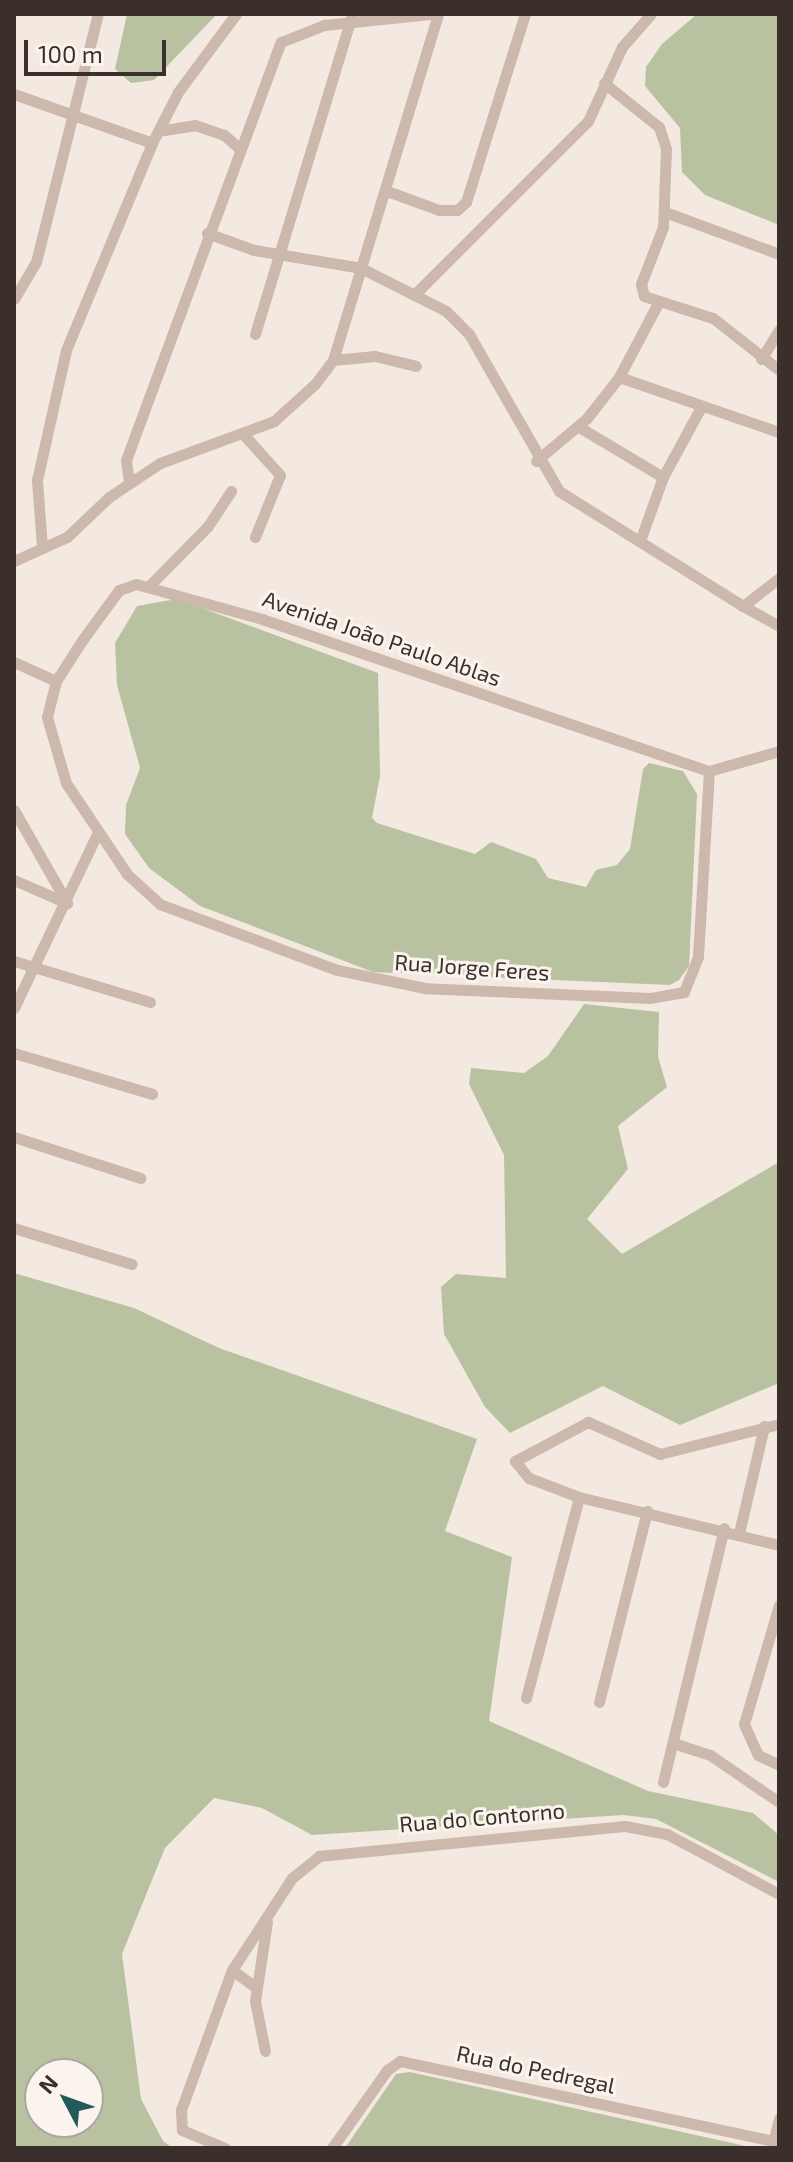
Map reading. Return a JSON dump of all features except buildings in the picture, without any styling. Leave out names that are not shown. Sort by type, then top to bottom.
[{"type":"street","points":[[14,299],[36,262],[98,14]]},
{"type":"street","points":[[42,547],[37,480],[52,398],[152,143],[236,14]]},
{"type":"street","points":[[129,482],[126,460],[207,233],[281,42],[288,34],[351,18],[430,14]]},
{"type":"street","points":[[14,561],[67,537],[129,482],[182,451],[244,435],[293,407],[333,360],[387,191],[438,14]]},
{"type":"street","points":[[387,191],[439,210],[457,210],[466,202],[525,14]]},
{"type":"street","points":[[414,295],[557,157],[588,121],[622,47],[651,14]]},
{"type":"street","points":[[255,334],[284,254],[351,18]]},
{"type":"street","points":[[604,83],[659,127],[666,149],[665,212],[641,284],[657,305],[713,318],[761,359],[779,370]]},
{"type":"street","points":[[14,94],[75,112],[152,143]]},
{"type":"street","points":[[158,131],[195,125],[224,135],[239,148]]},
{"type":"street","points":[[665,212],[779,254]]},
{"type":"street","points":[[207,233],[284,254],[361,268],[414,295],[469,334],[536,461],[572,504],[641,538],[743,606],[779,626]]},
{"type":"street","points":[[536,461],[579,427],[619,377],[657,305]]},
{"type":"street","points":[[761,359],[779,330]]},
{"type":"street","points":[[333,360],[375,356],[416,366]]},
{"type":"street","points":[[619,377],[779,432]]},
{"type":"street","points":[[641,538],[663,477],[701,407]]},
{"type":"street","points":[[579,427],[663,477]]},
{"type":"street","points":[[244,435],[280,475],[255,537]]},
{"type":"street","points":[[14,662],[56,681],[119,590],[150,585],[208,526],[231,491]]},
{"type":"street","points":[[743,606],[779,578]]},
{"type":"street","name":"Avenida João Paulo Ablas","points":[[150,585],[709,771]]},
{"type":"street","name":"Rua Jorge Feres","points":[[56,681],[48,737],[66,783],[127,874],[160,904],[337,970],[425,988],[676,997],[696,975],[709,771]]},
{"type":"street","points":[[709,771],[779,751]]},
{"type":"street","points":[[14,810],[67,903]]},
{"type":"street","points":[[14,1008],[67,903],[98,832]]},
{"type":"street","points":[[14,880],[67,903]]},
{"type":"street","points":[[14,961],[150,1002]]},
{"type":"street","points":[[14,1053],[152,1094]]},
{"type":"street","points":[[14,1137],[140,1178]]},
{"type":"street","points":[[14,1228],[132,1264]]},
{"type":"street","points":[[779,1424],[660,1454],[588,1422],[515,1461],[520,1473],[579,1497],[724,1528],[779,1545]]},
{"type":"street","points":[[739,1533],[764,1426]]},
{"type":"street","points":[[526,1698],[579,1497]]},
{"type":"street","points":[[599,1702],[647,1511]]},
{"type":"street","points":[[663,1782],[724,1528]]},
{"type":"street","points":[[779,1605],[744,1724],[758,1755],[779,1765]]},
{"type":"street","points":[[673,1743],[710,1755],[779,1802]]},
{"type":"street","name":"Rua do Contorno","points":[[225,2148],[190,2136],[178,2122],[232,1970],[305,1864],[343,1849],[625,1826],[667,1834],[779,1894]]},
{"type":"street","points":[[265,2051],[255,1987],[268,1917]]},
{"type":"street","points":[[232,1970],[255,1987]]},
{"type":"street","name":"Rua do Pedregal","points":[[332,2148],[387,2070],[400,2061],[773,2145]]},
{"type":"street","points":[[773,2145],[779,2118]]},
{"type":"green space","points":[[127,14],[217,14],[154,80],[131,83],[115,69]]},
{"type":"green space","points":[[697,14],[779,14],[779,225],[705,195],[682,172],[680,128],[645,86],[646,67],[662,44]]},
{"type":"green space","points":[[177,599],[378,673],[380,776],[372,818],[377,823],[475,854],[491,842],[536,859],[548,878],[586,887],[596,870],[617,865],[630,849],[643,769],[649,763],[683,771],[697,794],[689,966],[679,980],[670,985],[373,972],[200,906],[149,868],[125,834],[126,805],[140,768],[117,685],[115,643],[137,606]]},
{"type":"green space","points":[[584,1004],[659,1012],[658,1057],[667,1087],[618,1126],[628,1169],[587,1219],[622,1254],[779,1162],[779,1383],[680,1425],[603,1386],[510,1433],[485,1407],[444,1334],[441,1287],[456,1274],[506,1278],[504,1155],[469,1084],[471,1068],[524,1073],[548,1056]]},
{"type":"green space","points":[[14,1273],[134,1308],[219,1348],[477,1439],[445,1531],[512,1557],[489,1721],[648,1791],[753,1813],[779,1835],[779,1882],[656,1819],[623,1815],[312,1835],[262,1808],[214,1798],[165,1848],[122,1954],[141,2099],[163,2141],[173,2148],[14,2148]]},
{"type":"green space","points":[[410,2072],[750,2148],[345,2148],[396,2074]]}]
